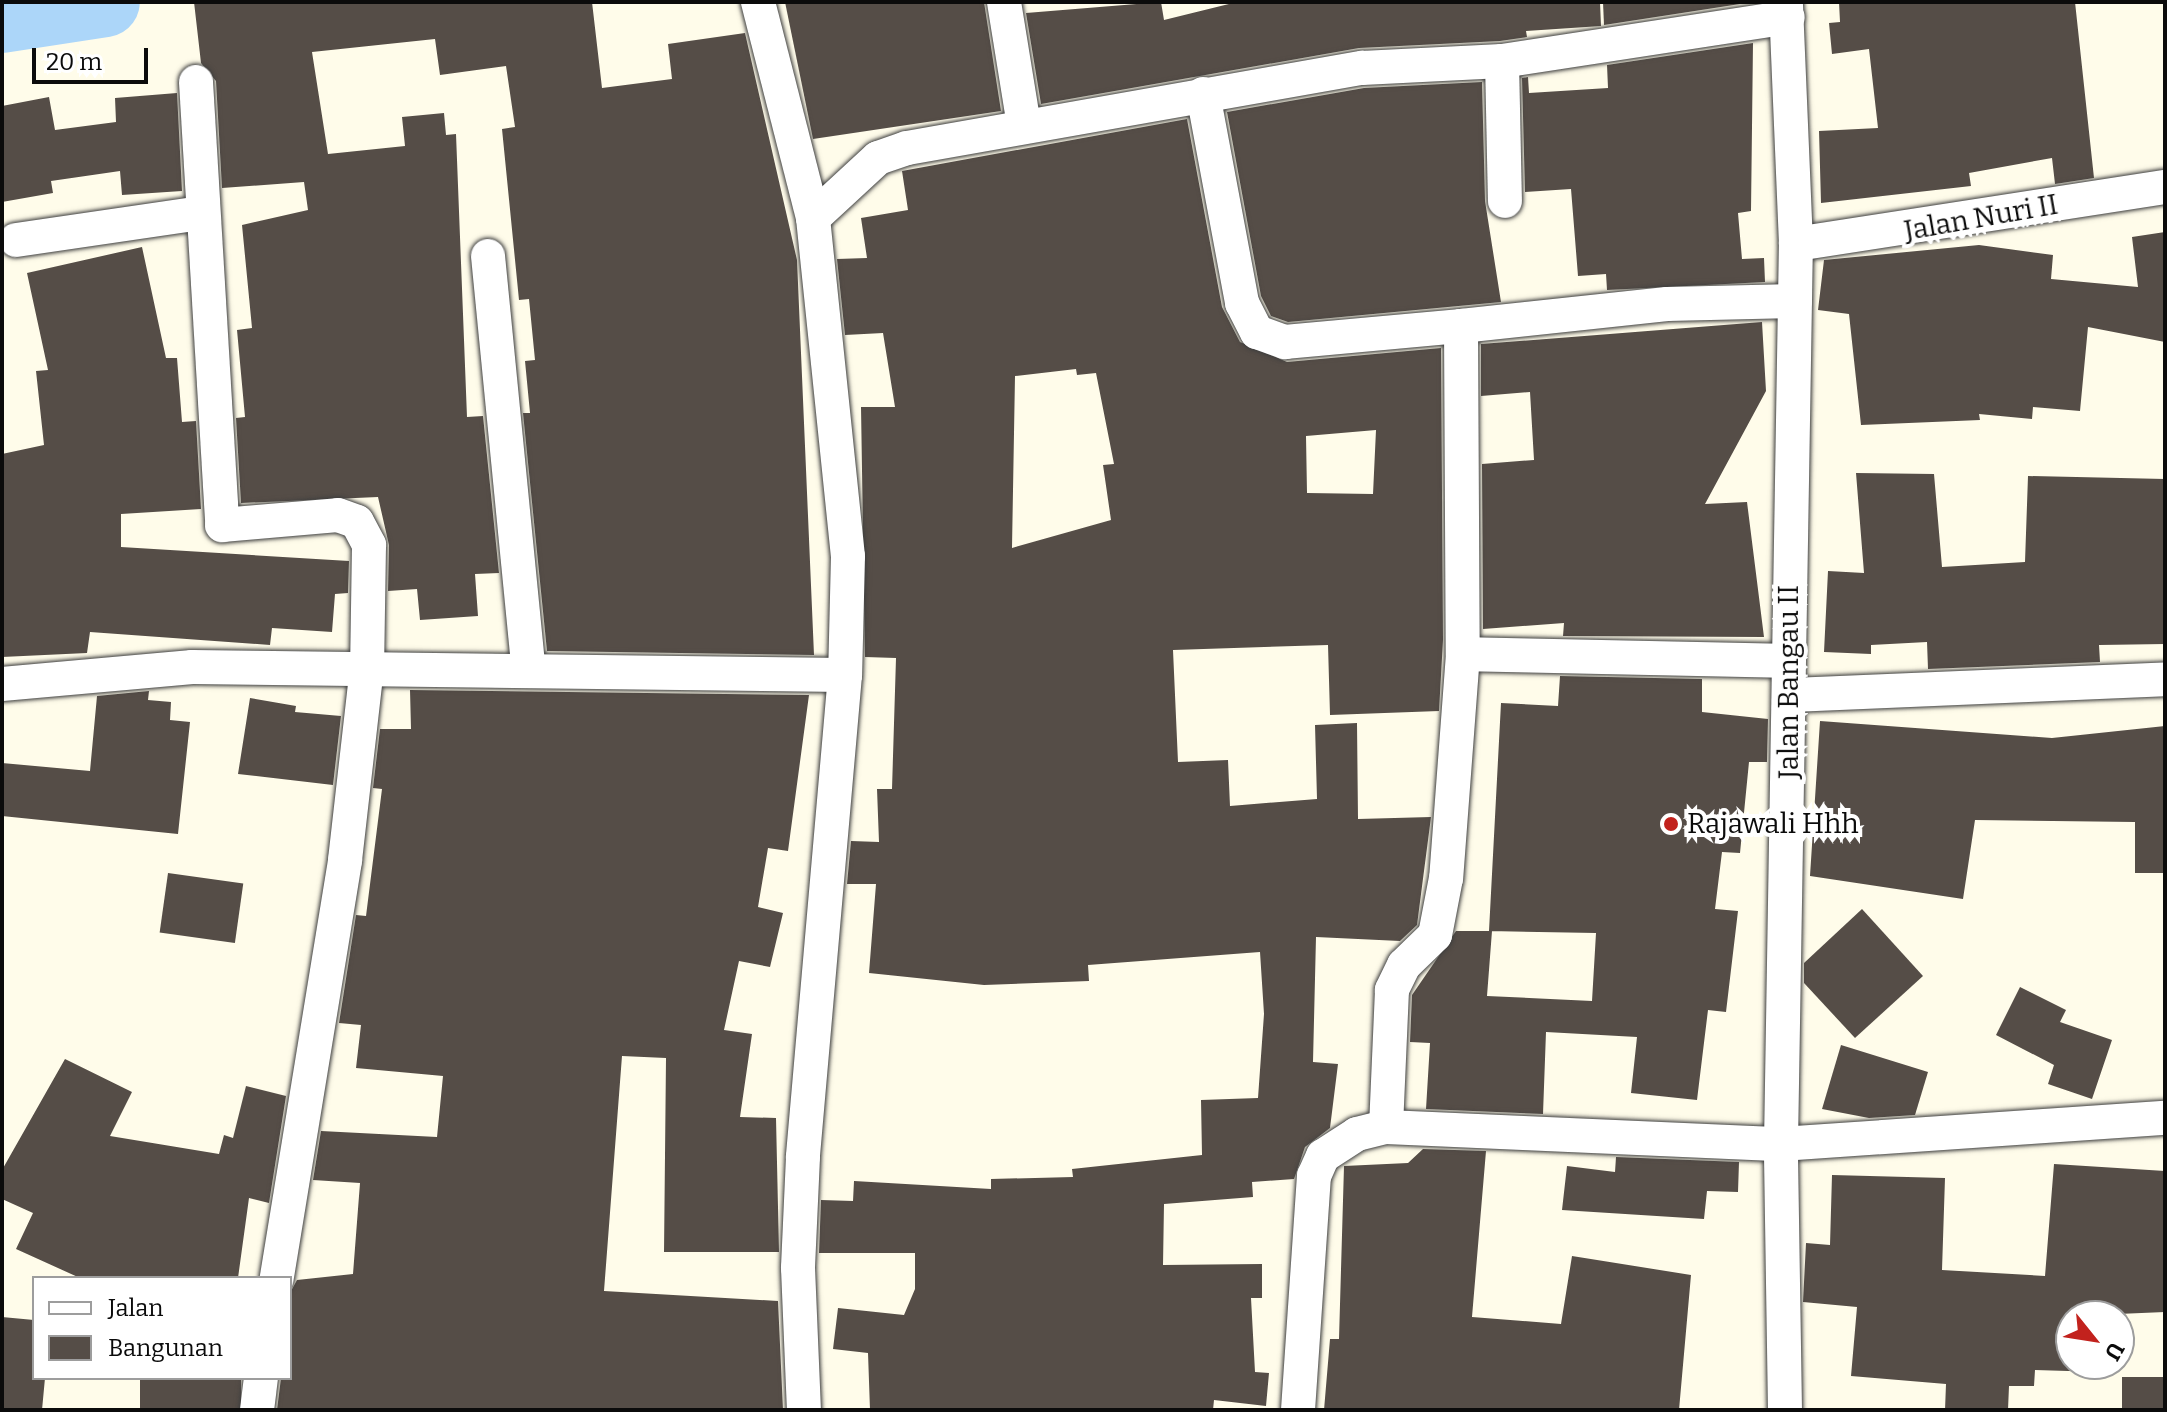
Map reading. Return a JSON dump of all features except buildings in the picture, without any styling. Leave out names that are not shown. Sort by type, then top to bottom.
[{"type":"street","points":[[758,2],[813,218],[848,556],[845,675],[803,1157],[798,1268],[804,1410]]},
{"type":"street","points":[[1004,2],[1024,125]]},
{"type":"street","points":[[813,218],[878,158],[1024,125],[1362,68],[1502,61],[1787,9]]},
{"type":"street","name":"Jalan Bangau II","points":[[1785,1410],[1781,1144],[1796,244],[1787,9]]},
{"type":"street","points":[[1502,61],[1505,201]]},
{"type":"street","points":[[196,82],[201,213],[222,525],[338,515],[357,522],[369,545],[367,667],[343,876],[277,1276]]},
{"type":"street","points":[[1203,94],[1242,303],[1257,332],[1285,342],[1667,304],[1795,301]]},
{"type":"street","name":"Jalan Nuri II","points":[[1796,244],[2165,187]]},
{"type":"street","points":[[16,240],[201,213]]},
{"type":"street","points":[[488,256],[528,667]]},
{"type":"street","points":[[1386,1127],[1392,990],[1439,926],[1463,654],[1461,326]]},
{"type":"street","points":[[1463,654],[1789,678],[2165,679]]},
{"type":"street","points":[[2,684],[192,667],[528,667],[845,675]]},
{"type":"street","points":[[1298,1410],[1314,1176],[1338,1144],[1386,1127],[1781,1144],[2165,1118]]},
{"type":"street","points":[[257,1410],[261,1380]]},
{"type":"waterway","points":[[2,18],[105,2]]},
{"type":"place","name":"Rajawali Hhh","points":[[1671,824]]}]
